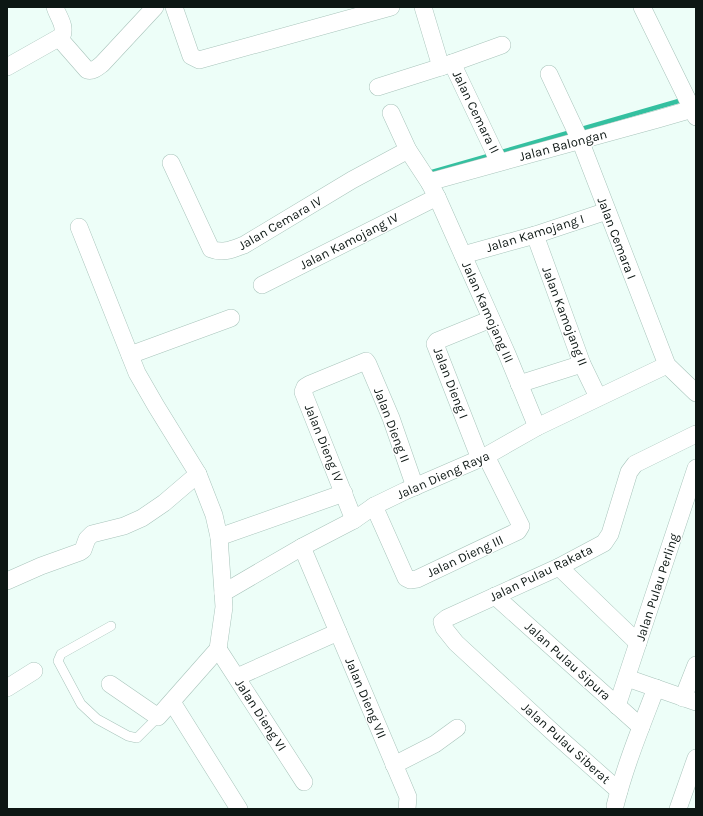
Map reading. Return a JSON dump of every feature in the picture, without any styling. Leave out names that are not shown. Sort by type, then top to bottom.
[{"type":"street","points":[[55,7],[62,20],[61,32],[89,71],[102,64],[155,7]]},
{"type":"street","points":[[174,7],[191,56],[199,60],[391,7]]},
{"type":"street","name":"Jalan Cemara II","points":[[423,7],[446,65],[497,156]]},
{"type":"street","points":[[642,7],[692,106]]},
{"type":"street","points":[[7,67],[61,32]]},
{"type":"street","points":[[378,87],[502,45]]},
{"type":"street","name":"Jalan Cemara I","points":[[549,74],[577,134],[667,365],[696,394]]},
{"type":"street","name":"Jalan Balongan","points":[[429,182],[497,156],[577,134],[692,106]]},
{"type":"street","name":"Jalan Kamojang III","points":[[391,113],[408,150],[437,197],[491,318],[537,427]]},
{"type":"street","name":"Jalan Cemara IV","points":[[171,163],[211,249],[217,252],[226,252],[244,245],[352,180],[408,150]]},
{"type":"street","name":"Jalan Kamojang IV","points":[[262,286],[437,197]]},
{"type":"street","name":"Jalan Kamojang I","points":[[463,255],[535,235],[607,211]]},
{"type":"street","points":[[79,227],[143,384],[198,474],[214,515],[219,537],[224,607],[218,649],[158,718],[110,684]]},
{"type":"street","name":"Jalan Kamojang II","points":[[535,235],[582,364],[598,398]]},
{"type":"street","points":[[130,355],[231,318]]},
{"type":"street","name":"Jalan Dieng I","points":[[483,458],[435,344],[436,341],[491,318]]},
{"type":"street","name":"Jalan Dieng IV","points":[[354,520],[303,392],[305,387],[310,384],[362,362],[366,361],[368,364]]},
{"type":"street","name":"Jalan Dieng II","points":[[368,364],[391,418],[415,487]]},
{"type":"street","points":[[519,384],[582,364]]},
{"type":"street","name":"Jalan Dieng Raya","points":[[223,593],[302,547],[354,520],[374,506],[483,458],[537,427],[667,365]]},
{"type":"street","name":"Jalan Pulau Rakata","points":[[448,618],[559,567],[604,542],[610,534],[629,472],[635,464],[696,434]]},
{"type":"street","name":"Jalan Dieng III","points":[[374,506],[406,578],[410,580],[417,579],[518,531],[521,526],[483,458]]},
{"type":"street","name":"Jalan Pulau Perling","points":[[617,706],[696,468]]},
{"type":"street","points":[[7,582],[41,566],[80,552],[83,550],[87,539],[92,534],[124,526],[142,518],[164,503],[198,474]]},
{"type":"street","points":[[219,537],[344,493]]},
{"type":"street","name":"Jalan Dieng VII","points":[[302,547],[408,797],[407,809]]},
{"type":"street","points":[[559,567],[638,643]]},
{"type":"street","name":"Jalan Pulau Sipura","points":[[495,596],[641,727]]},
{"type":"street","name":"Jalan Pulau Siberat","points":[[448,618],[442,622],[444,628],[456,643],[557,736],[617,798],[656,688]]},
{"type":"street","points":[[237,677],[338,632]]},
{"type":"street","name":"Jalan Dieng VI","points":[[218,649],[304,782]]},
{"type":"street","points":[[627,678],[690,700],[696,666]]},
{"type":"street","points":[[7,688],[34,671]]},
{"type":"street","points":[[172,702],[239,809]]},
{"type":"street","points":[[394,765],[435,744],[457,728]]},
{"type":"street","points":[[678,809],[696,758]]},
{"type":"lane","points":[[111,626],[61,654],[58,661],[61,668],[80,704],[97,719],[128,736],[137,738],[158,718]]},
{"type":"waterway","points":[[432,172],[696,96]]}]
